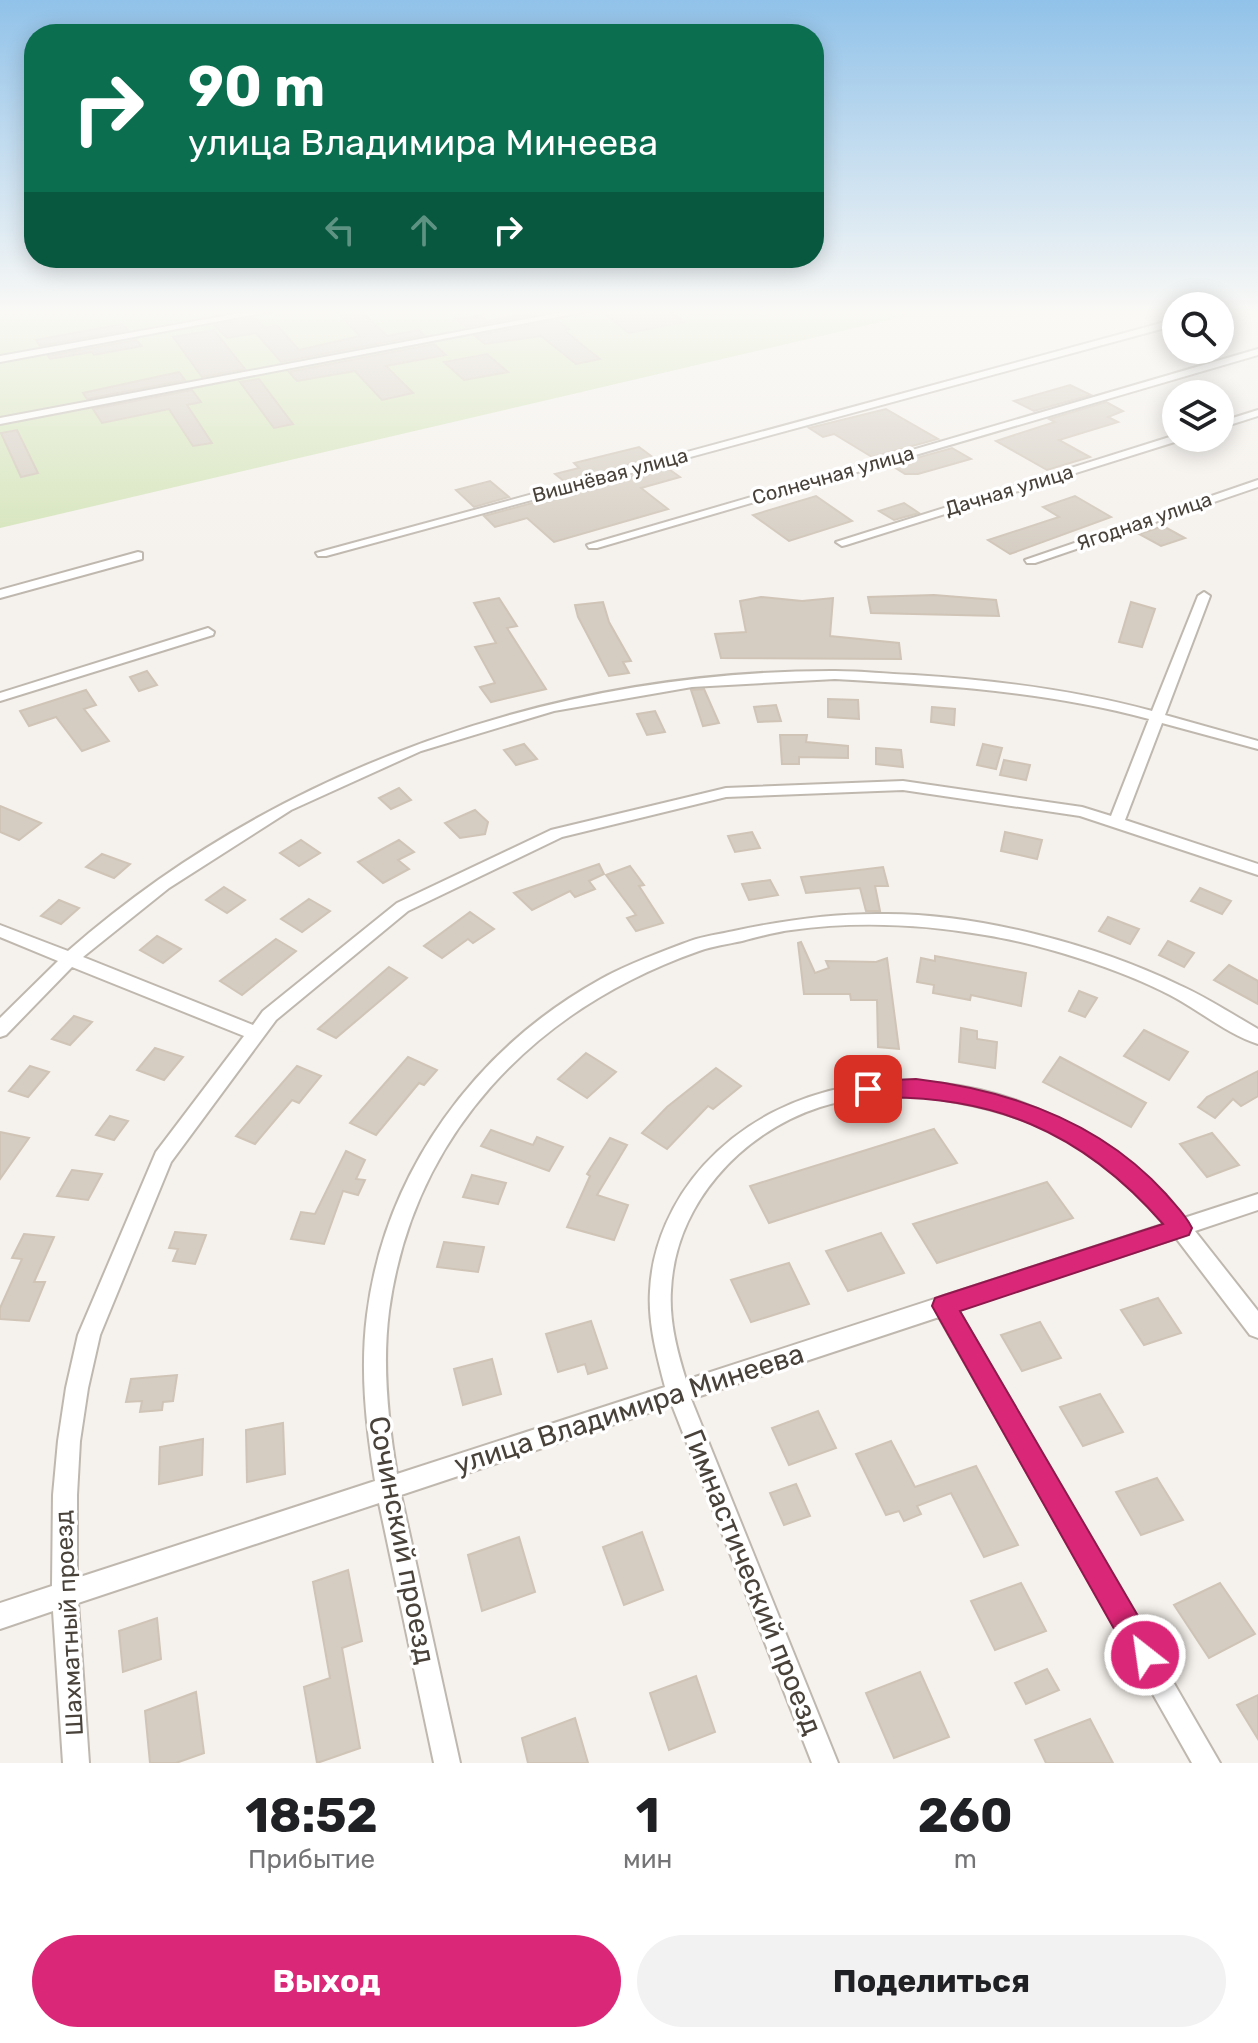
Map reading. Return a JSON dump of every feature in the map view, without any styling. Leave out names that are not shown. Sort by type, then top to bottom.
[{"type":"street","points":[[0,421],[153,392]]},
{"type":"street","name":"Вишнёвая улица","points":[[322,553],[916,392]]},
{"type":"street","name":"Солнечная улица","points":[[593,545],[1119,392]]},
{"type":"street","points":[[1234,421],[1258,413]]},
{"type":"street","name":"Дачная улица","points":[[842,542],[1162,443]]},
{"type":"street","name":"Ягодная улица","points":[[1031,560],[1258,483]]},
{"type":"street","points":[[0,594],[138,556]]},
{"type":"street","points":[[1117,821],[1155,715],[1204,596]]},
{"type":"street","points":[[0,697],[208,632]]},
{"type":"street","points":[[0,1030],[70,959],[132,907],[195,860],[325,786],[457,732],[591,697],[728,678],[867,674],[1009,686],[1155,715],[1258,745]]},
{"type":"street","name":"Шахматный проезд","points":[[76,1763],[63,1596],[62,1504],[71,1418],[88,1338],[111,1265],[140,1198],[174,1137],[212,1082],[253,1032],[343,949],[441,884],[545,836],[653,805],[766,787],[880,784],[997,795],[1117,821],[1258,870]]},
{"type":"street","name":"Сочинский проезд","points":[[447,1763],[377,1433],[376,1327],[384,1278],[413,1189],[433,1150],[483,1080],[544,1023],[613,979],[689,947],[770,927],[853,919],[939,922],[1027,937],[1114,964],[1200,1002],[1258,1037]]},
{"type":"street","points":[[0,931],[253,1032]]},
{"type":"street","name":"Гимнастический проезд","points":[[825,1763],[678,1393],[663,1341],[660,1292],[668,1246],[684,1204],[710,1167],[742,1138],[780,1114],[822,1098],[868,1089],[916,1088],[964,1093],[1013,1107],[1061,1127],[1105,1154],[1145,1187],[1181,1228],[1258,1328]]},
{"type":"street","name":"улица Владимира Минеева","points":[[0,1616],[1258,1202]]},
{"type":"street","points":[[944,1306],[1207,1763]]},
{"type":"green space","points":[[0,392],[580,392],[0,528]]},
{"type":"building","points":[[86,392],[122,392],[87,399],[83,393]]},
{"type":"building","points":[[194,392],[201,402],[187,405],[212,443],[193,446],[169,409],[102,423],[93,409]]},
{"type":"building","points":[[248,392],[269,392],[293,424],[274,428]]},
{"type":"building","points":[[375,392],[413,393],[382,400]]},
{"type":"building","points":[[1045,392],[1091,395],[1034,411],[1014,401]]},
{"type":"building","points":[[1106,402],[1123,411],[1108,417],[1118,422],[1059,440],[1090,457],[1047,470],[996,441],[1055,422],[1049,419]]},
{"type":"building","points":[[886,409],[938,439],[872,457],[834,434],[823,437],[809,428]]},
{"type":"building","points":[[17,430],[38,473],[21,477],[1,433]]},
{"type":"building","points":[[639,447],[654,458],[565,482],[555,474],[579,468],[574,463]]},
{"type":"building","points":[[952,448],[971,459],[918,474],[905,474],[891,465]]},
{"type":"building","points":[[666,467],[680,477],[641,488],[668,509],[554,542],[527,518],[495,527],[484,516]]},
{"type":"building","points":[[490,481],[509,497],[474,507],[456,490]]},
{"type":"building","points":[[816,496],[852,521],[789,541],[753,515]]},
{"type":"building","points":[[1075,496],[1111,517],[1010,554],[988,540],[1059,517],[1043,507]]},
{"type":"building","points":[[904,503],[919,513],[894,520],[879,511]]},
{"type":"building","points":[[1163,526],[1185,538],[1161,546],[1139,534]]},
{"type":"building","points":[[934,595],[996,600],[999,616],[871,613],[868,597]]},
{"type":"building","points":[[761,597],[802,601],[833,598],[830,636],[899,643],[901,659],[721,658],[715,634],[746,632],[740,601]]},
{"type":"building","points":[[499,598],[517,626],[507,628],[546,689],[491,702],[480,687],[495,683],[475,647],[496,643],[474,603]]},
{"type":"building","points":[[603,602],[609,622],[631,661],[623,662],[629,673],[609,676],[578,617],[575,605]]},
{"type":"building","points":[[1131,602],[1155,609],[1142,647],[1119,642]]},
{"type":"building","points":[[147,671],[157,685],[139,691],[130,677]]},
{"type":"building","points":[[704,689],[719,723],[703,726],[691,690]]},
{"type":"building","points":[[86,690],[96,705],[84,709],[109,741],[82,751],[56,717],[29,726],[20,711]]},
{"type":"building","points":[[828,699],[858,700],[859,719],[828,717]]},
{"type":"building","points":[[776,705],[781,721],[758,722],[754,707]]},
{"type":"building","points":[[932,707],[955,709],[954,725],[931,722]]},
{"type":"building","points":[[655,711],[665,732],[647,735],[637,714]]},
{"type":"building","points":[[780,735],[807,735],[806,742],[848,746],[848,758],[799,757],[799,764],[782,764]]},
{"type":"building","points":[[524,744],[537,759],[516,765],[504,750]]},
{"type":"building","points":[[983,744],[1002,748],[996,769],[977,765]]},
{"type":"building","points":[[876,748],[901,750],[903,767],[876,764]]},
{"type":"building","points":[[1004,760],[1030,765],[1026,780],[1000,775]]},
{"type":"building","points":[[399,788],[411,800],[391,809],[379,798]]},
{"type":"building","points":[[0,806],[41,823],[19,840],[0,832]]},
{"type":"building","points":[[475,810],[488,822],[485,834],[460,838],[445,823]]},
{"type":"building","points":[[752,832],[760,848],[735,852],[728,836]]},
{"type":"building","points":[[1005,832],[1042,840],[1037,859],[1001,851]]},
{"type":"building","points":[[301,840],[320,853],[299,866],[280,853]]},
{"type":"building","points":[[399,840],[414,852],[398,860],[409,869],[383,883],[358,862]]},
{"type":"building","points":[[102,854],[130,864],[114,878],[86,867]]},
{"type":"building","points":[[599,864],[604,874],[589,881],[595,889],[575,897],[570,891],[532,910],[514,893]]},
{"type":"building","points":[[630,866],[644,885],[639,886],[663,923],[636,931],[627,918],[636,915],[606,875]]},
{"type":"building","points":[[883,867],[888,886],[875,886],[880,911],[866,911],[860,888],[806,893],[801,877]]},
{"type":"building","points":[[770,880],[778,895],[749,900],[742,884]]},
{"type":"building","points":[[224,887],[245,900],[227,913],[206,900]]},
{"type":"building","points":[[1200,888],[1231,901],[1222,914],[1191,901]]},
{"type":"building","points":[[309,899],[330,911],[302,932],[281,919]]},
{"type":"building","points":[[59,900],[79,908],[61,924],[41,916]]},
{"type":"building","points":[[470,912],[494,929],[473,943],[468,939],[442,958],[424,946]]},
{"type":"building","points":[[1108,917],[1139,929],[1130,944],[1099,931]]},
{"type":"building","points":[[157,936],[181,949],[163,963],[140,950]]},
{"type":"building","points":[[276,939],[296,951],[242,995],[220,981]]},
{"type":"building","points":[[1168,941],[1194,953],[1184,967],[1159,955]]},
{"type":"building","points":[[801,942],[815,973],[829,968],[826,961],[876,962],[887,958],[899,1049],[878,1047],[877,1000],[851,1000],[850,994],[804,994],[798,943]]},
{"type":"building","points":[[935,956],[1026,973],[1021,1006],[971,995],[970,1000],[933,993],[934,985],[917,982],[921,958],[935,961]]},
{"type":"building","points":[[1229,965],[1258,981],[1258,1004],[1214,980]]},
{"type":"building","points":[[389,967],[407,978],[336,1038],[318,1029]]},
{"type":"building","points":[[1079,991],[1097,998],[1085,1017],[1069,1011]]},
{"type":"building","points":[[74,1016],[92,1022],[70,1045],[52,1039]]},
{"type":"building","points":[[961,1028],[977,1031],[977,1039],[997,1042],[995,1068],[959,1062]]},
{"type":"building","points":[[1144,1030],[1188,1052],[1169,1080],[1124,1056]]},
{"type":"building","points":[[155,1048],[183,1057],[164,1080],[137,1070]]},
{"type":"building","points":[[586,1053],[616,1072],[587,1098],[558,1079]]},
{"type":"building","points":[[408,1057],[437,1070],[424,1085],[419,1083],[376,1135],[350,1123]]},
{"type":"building","points":[[1060,1057],[1146,1103],[1131,1127],[1043,1082]]},
{"type":"building","points":[[30,1066],[49,1072],[28,1097],[9,1091]]},
{"type":"building","points":[[297,1066],[321,1076],[299,1103],[292,1100],[255,1144],[236,1136]]},
{"type":"building","points":[[716,1068],[741,1086],[713,1109],[708,1106],[667,1149],[642,1133],[667,1107]]},
{"type":"building","points":[[1258,1071],[1258,1096],[1241,1106],[1233,1099],[1215,1118],[1198,1107],[1207,1097]]},
{"type":"building","points":[[110,1116],[128,1121],[114,1140],[96,1135]]},
{"type":"building","points":[[934,1129],[957,1163],[769,1223],[750,1186]]},
{"type":"building","points":[[491,1130],[533,1145],[537,1137],[563,1147],[549,1171],[481,1146]]},
{"type":"building","points":[[0,1132],[29,1138],[0,1179]]},
{"type":"building","points":[[1212,1133],[1239,1165],[1207,1177],[1180,1144]]},
{"type":"building","points":[[610,1138],[627,1145],[597,1195],[628,1205],[614,1240],[567,1227],[590,1176],[587,1174]]},
{"type":"building","points":[[346,1151],[365,1160],[356,1179],[365,1180],[358,1195],[343,1191],[324,1244],[291,1239],[301,1212],[315,1214]]},
{"type":"building","points":[[72,1170],[102,1174],[88,1200],[57,1196]]},
{"type":"building","points":[[472,1175],[506,1183],[498,1204],[463,1197]]},
{"type":"building","points":[[1047,1182],[1073,1218],[937,1263],[913,1224]]},
{"type":"building","points":[[175,1232],[206,1235],[195,1264],[173,1261],[178,1249],[169,1248]]},
{"type":"building","points":[[881,1233],[904,1273],[848,1291],[826,1251]]},
{"type":"building","points":[[24,1234],[54,1237],[34,1282],[45,1282],[29,1321],[0,1319],[0,1308],[22,1259],[12,1258]]},
{"type":"building","points":[[444,1242],[484,1247],[478,1272],[437,1267]]},
{"type":"building","points":[[789,1263],[809,1304],[751,1322],[731,1280]]},
{"type":"building","points":[[1158,1298],[1181,1333],[1144,1345],[1121,1310]]},
{"type":"building","points":[[591,1321],[607,1368],[588,1374],[585,1364],[558,1372],[546,1334]]},
{"type":"building","points":[[1040,1322],[1061,1358],[1022,1371],[1001,1335]]},
{"type":"building","points":[[492,1359],[501,1394],[463,1405],[454,1369]]},
{"type":"building","points":[[177,1375],[173,1401],[163,1402],[162,1410],[140,1412],[142,1401],[126,1402],[131,1379]]},
{"type":"building","points":[[1100,1394],[1123,1432],[1083,1446],[1060,1407]]},
{"type":"building","points":[[818,1411],[836,1448],[789,1465],[772,1428]]},
{"type":"building","points":[[283,1423],[285,1474],[247,1482],[246,1430]]},
{"type":"building","points":[[203,1439],[202,1475],[159,1484],[160,1447]]},
{"type":"building","points":[[891,1441],[915,1487],[976,1466],[1018,1545],[984,1557],[951,1493],[917,1506],[921,1514],[904,1521],[899,1511],[886,1515],[856,1454]]},
{"type":"building","points":[[1157,1478],[1183,1520],[1141,1535],[1116,1492]]},
{"type":"building","points":[[796,1484],[810,1516],[784,1525],[770,1493]]},
{"type":"building","points":[[642,1532],[663,1590],[624,1605],[603,1547]]},
{"type":"building","points":[[519,1537],[535,1592],[482,1611],[468,1555]]},
{"type":"building","points":[[348,1570],[362,1641],[342,1648],[360,1748],[317,1763],[304,1687],[330,1678],[313,1582]]},
{"type":"building","points":[[1021,1583],[1046,1631],[995,1650],[971,1601]]},
{"type":"building","points":[[1220,1583],[1255,1634],[1209,1658],[1174,1605]]},
{"type":"building","points":[[157,1618],[161,1659],[123,1672],[119,1631]]},
{"type":"building","points":[[1047,1669],[1059,1690],[1026,1704],[1015,1683]]},
{"type":"building","points":[[920,1672],[949,1737],[894,1758],[866,1693]]},
{"type":"building","points":[[696,1676],[715,1732],[669,1750],[650,1693]]},
{"type":"building","points":[[196,1692],[204,1753],[176,1763],[150,1763],[145,1711]]},
{"type":"building","points":[[1258,1695],[1258,1739],[1237,1705]]},
{"type":"building","points":[[575,1718],[588,1763],[528,1763],[522,1738]]},
{"type":"building","points":[[1090,1719],[1113,1763],[1046,1763],[1035,1740]]},
{"type":"route","points":[[868,1089],[916,1088],[964,1093],[1013,1107],[1061,1127],[1105,1154],[1145,1187],[1181,1228],[944,1306],[1145,1655]]}]
